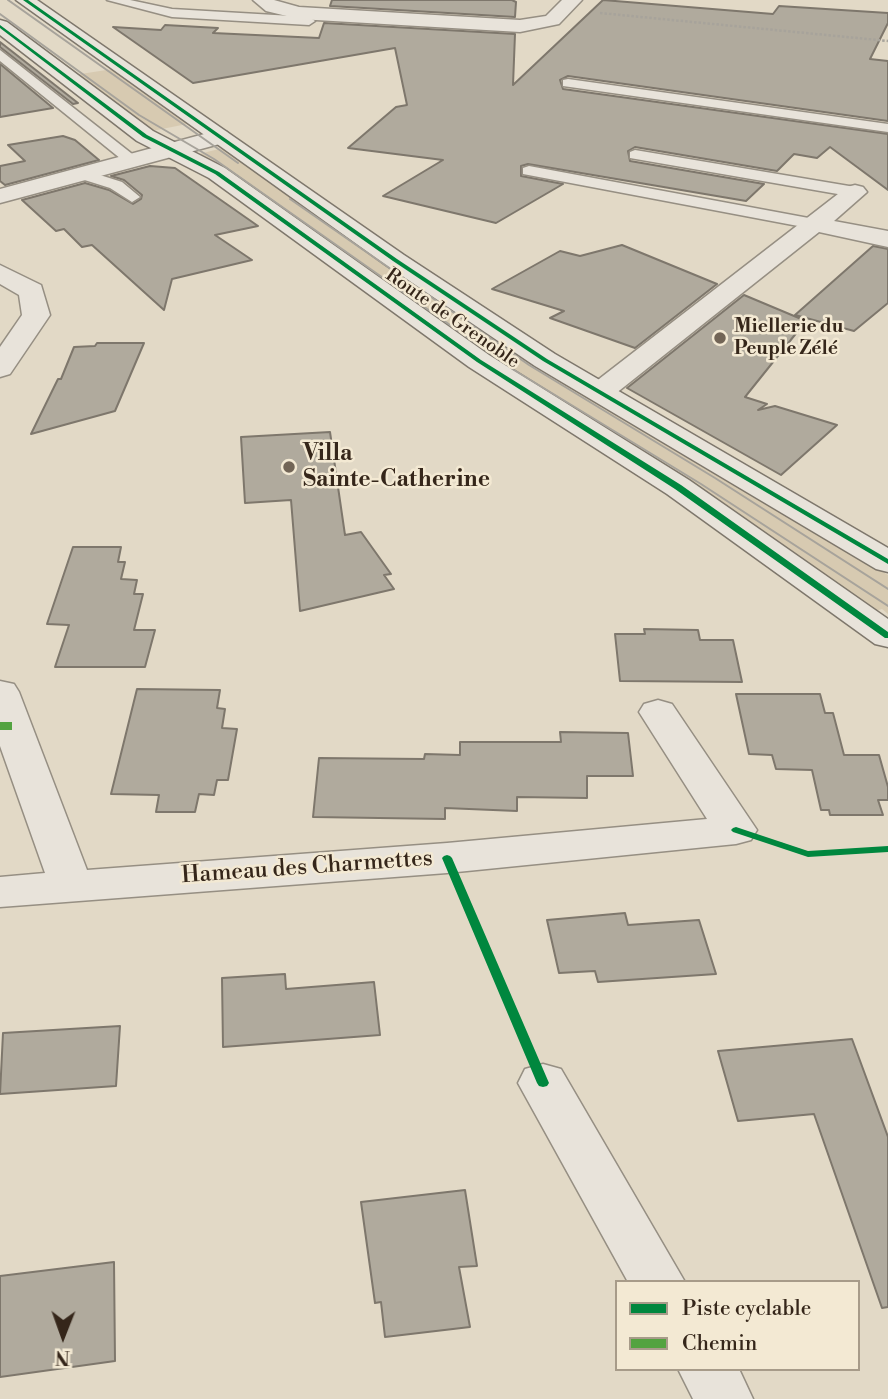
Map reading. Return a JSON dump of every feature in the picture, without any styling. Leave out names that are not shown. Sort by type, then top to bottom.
[{"type":"main road","points":[[262,0],[272,7],[299,13],[520,26],[543,24],[568,5]]},
{"type":"main road","name":"Route de Grenoble","points":[[22,1],[395,260],[545,360],[888,562]]},
{"type":"main road","name":"Route de Grenoble","points":[[0,26],[145,136],[175,149],[216,173],[478,360],[719,515],[888,636]]},
{"type":"main road","points":[[0,196],[219,137]]},
{"type":"main road","points":[[600,392],[855,192]]},
{"type":"main road","points":[[814,224],[888,239]]},
{"type":"main road","points":[[0,272],[32,291],[36,315],[0,368]]},
{"type":"main road","points":[[0,692],[71,886]]},
{"type":"main road","points":[[658,712],[736,830]]},
{"type":"main road","name":"Hameau des Charmettes","points":[[0,892],[447,858],[736,830]]},
{"type":"main road","points":[[543,1083],[656,1280]]},
{"type":"main road","points":[[708,1371],[724,1399]]},
{"type":"lane","points":[[113,0],[172,13],[309,21]]},
{"type":"lane","points":[[0,54],[131,160]]},
{"type":"lane","points":[[568,83],[888,128]]},
{"type":"lane","points":[[635,155],[855,192]]},
{"type":"lane","points":[[529,172],[814,224]]},
{"type":"lane","points":[[81,174],[116,185],[132,197]]},
{"type":"path","points":[[568,5],[888,41]]},
{"type":"path","points":[[736,830],[808,854],[888,849]]},
{"type":"path","points":[[447,858],[543,1083]]},
{"type":"shaded area","points":[[113,69],[192,123],[152,131],[74,75]]},
{"type":"shaded area","points":[[223,148],[724,475],[888,575],[888,614],[882,609],[875,611],[753,524],[508,371],[199,154]]},
{"type":"building","points":[[332,0],[516,2],[515,17],[330,6]]},
{"type":"building","points":[[603,0],[773,14],[779,6],[888,13],[888,23],[870,59],[888,61],[888,121],[568,76],[560,80],[563,89],[888,134],[888,190],[830,147],[817,158],[794,154],[777,171],[635,147],[628,151],[630,161],[764,184],[746,201],[528,164],[521,166],[521,176],[563,184],[496,223],[383,196],[443,160],[348,148],[396,107],[407,105],[395,48],[193,83],[113,27],[161,30],[165,25],[218,28],[213,33],[319,38],[324,23],[515,34],[513,85]]},
{"type":"building","points":[[0,42],[78,103],[73,104],[0,47]]},
{"type":"building","points":[[0,64],[53,108],[0,117]]},
{"type":"building","points":[[63,136],[75,140],[99,160],[5,185],[0,181],[0,166],[25,161],[8,145]]},
{"type":"building","points":[[150,166],[175,168],[258,226],[215,235],[252,260],[172,279],[164,310],[92,245],[82,247],[64,229],[56,231],[22,200],[85,183],[109,190],[133,204],[141,199],[142,195],[124,180],[111,176]]},
{"type":"building","points":[[622,245],[717,284],[635,348],[550,318],[564,311],[492,289],[560,251],[580,256]]},
{"type":"building","points":[[873,246],[888,249],[888,303],[854,331],[795,315]]},
{"type":"building","points":[[744,295],[806,321],[745,397],[767,404],[758,410],[775,406],[837,425],[781,475],[627,388]]},
{"type":"building","points":[[97,343],[144,343],[115,411],[31,434],[58,379],[61,379],[74,347],[95,346]]},
{"type":"building","points":[[330,432],[345,535],[361,532],[391,574],[384,575],[394,589],[300,611],[291,500],[245,503],[241,437]]},
{"type":"building","points":[[73,547],[121,547],[118,562],[125,562],[121,579],[137,580],[134,594],[143,594],[134,630],[155,630],[145,667],[55,667],[69,625],[47,624]]},
{"type":"building","points":[[644,629],[698,630],[700,640],[733,640],[742,682],[620,681],[615,634],[645,634]]},
{"type":"building","points":[[137,689],[220,690],[217,708],[225,709],[222,728],[237,729],[228,780],[217,780],[214,795],[199,794],[195,812],[156,812],[159,795],[111,794]]},
{"type":"building","points":[[736,694],[820,694],[825,713],[833,713],[844,755],[879,755],[888,787],[888,800],[878,800],[883,815],[830,815],[829,810],[821,810],[812,770],[776,769],[772,755],[749,754]]},
{"type":"building","points":[[560,732],[628,733],[633,776],[587,776],[587,798],[517,797],[517,811],[445,808],[445,819],[313,817],[319,758],[424,759],[425,754],[460,755],[460,742],[561,742]]},
{"type":"building","points":[[625,913],[628,925],[699,920],[716,974],[598,982],[595,971],[559,973],[547,920]]},
{"type":"building","points":[[285,974],[286,989],[374,982],[380,1035],[223,1047],[222,978]]},
{"type":"building","points":[[120,1026],[116,1086],[0,1094],[3,1033]]},
{"type":"building","points":[[852,1039],[888,1137],[888,1307],[882,1308],[814,1114],[738,1121],[718,1051]]},
{"type":"building","points":[[465,1190],[477,1266],[459,1267],[470,1327],[385,1337],[381,1302],[375,1303],[361,1202]]},
{"type":"building","points":[[114,1262],[115,1361],[0,1377],[0,1276]]},
{"type":"tram line","points":[[8,0],[238,163]]},
{"type":"tram line","points":[[0,14],[139,115],[214,159],[514,370],[701,484],[888,606]]},
{"type":"tram line","points":[[290,199],[529,365],[715,478],[888,589]]},
{"type":"marked path","points":[[0,726],[12,726]]},
{"type":"cycle path","points":[[25,0],[395,260],[545,360],[888,562]]},
{"type":"cycle path","points":[[0,26],[145,136],[217,173],[479,361],[678,487],[888,636]]},
{"type":"cycle path","points":[[736,830],[808,854],[888,849]]},
{"type":"cycle path","points":[[447,858],[543,1083]]},
{"type":"place","name":"Miellerie du Peuple Zélé","points":[[720,338]]},
{"type":"place","name":"Villa Sainte-Catherine","points":[[289,467]]}]
